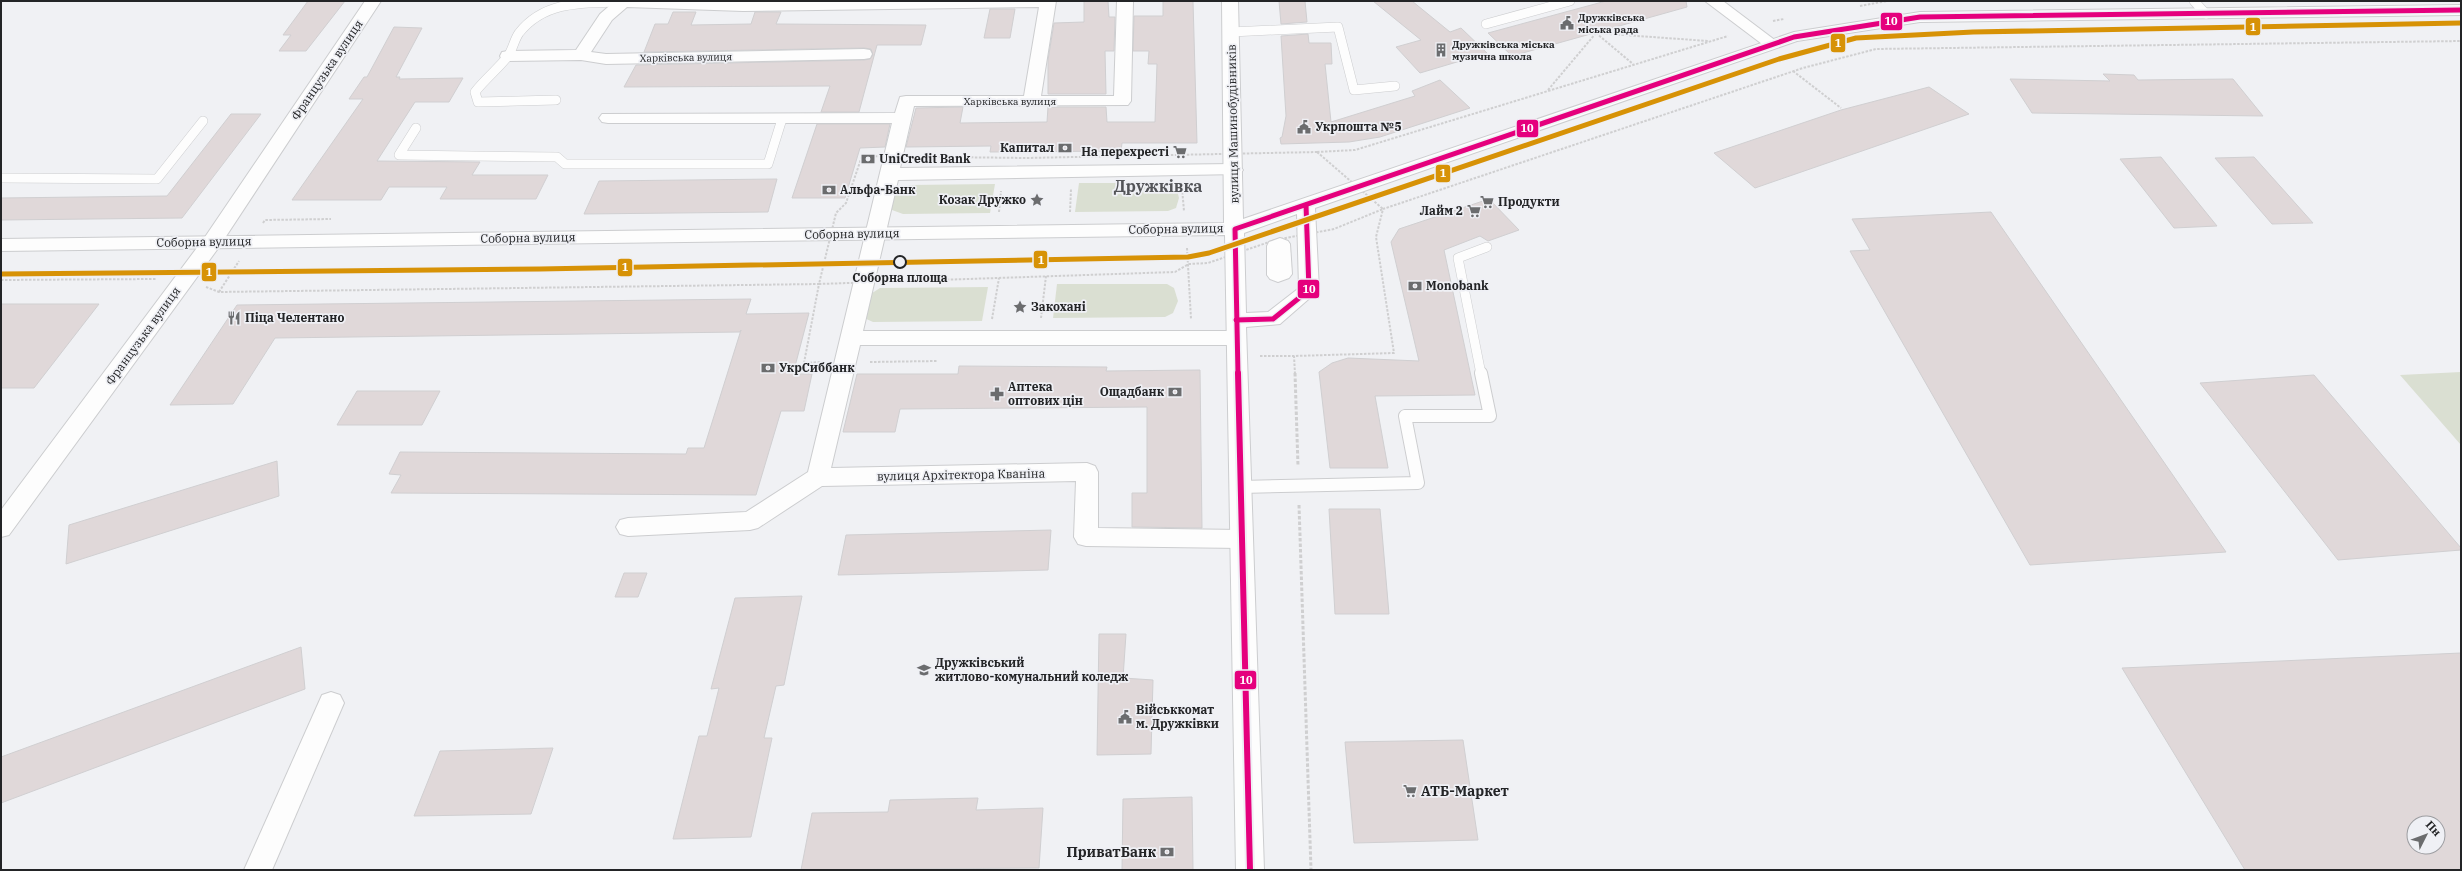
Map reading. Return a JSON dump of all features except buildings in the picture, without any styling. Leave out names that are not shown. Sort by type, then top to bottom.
[{"type":"street","name":"Французька вулиця","points":[[1,528],[212,242],[372,1]]},
{"type":"street","name":"Харківська вулиця","points":[[903,114],[906,101],[1122,101],[1124,1]]},
{"type":"street","name":"вулиця Машинобудівників","points":[[1230,1],[1236,329],[1250,870]]},
{"type":"street","points":[[1713,1],[1772,44]]},
{"type":"street","points":[[581,56],[606,17],[632,2],[743,6],[1048,2],[1032,101]]},
{"type":"street","name":"Соборна вулиця","points":[[1,245],[1235,228],[1794,37],[1920,17],[2461,10]]},
{"type":"street","name":"Харківська вулиця","points":[[508,56],[581,56],[606,59],[864,54]]},
{"type":"street","points":[[608,118],[782,119],[903,114],[818,477],[750,521],[628,527]]},
{"type":"street","points":[[890,174],[1182,162],[1234,170]]},
{"type":"street","points":[[851,338],[1192,338],[1236,329],[1273,319],[1309,290],[1306,205]]},
{"type":"street","name":"вулиця Архітектора Кваніна","points":[[818,477],[1087,472],[1086,537],[1241,539]]},
{"type":"street","points":[[258,870],[331,703]]},
{"type":"lane","points":[[1486,24],[1570,1]]},
{"type":"lane","points":[[2194,1],[2206,14]]},
{"type":"lane","points":[[556,100],[478,102],[476,92],[486,77],[508,56],[518,34],[536,16],[568,4],[632,2]]},
{"type":"lane","points":[[1231,32],[1338,27],[1354,90],[1396,86]]},
{"type":"lane","points":[[416,128],[399,155],[557,157],[565,164],[768,164],[782,119]]},
{"type":"lane","points":[[1,178],[157,179],[203,121]]},
{"type":"lane","points":[[1240,486],[1418,483],[1405,416],[1490,416],[1458,258],[1487,247]]},
{"type":"path","points":[[1857,6],[1887,1]]},
{"type":"path","points":[[1317,152],[1355,150],[1710,41],[1790,18]]},
{"type":"path","points":[[1596,33],[1710,41]]},
{"type":"path","points":[[1596,33],[1633,65]]},
{"type":"path","points":[[1547,91],[1596,33]]},
{"type":"path","points":[[1311,870],[1294,356],[1394,353],[1376,237],[1384,209],[1793,71],[1876,49],[2461,41]]},
{"type":"path","points":[[1793,71],[1841,108]]},
{"type":"path","points":[[1182,162],[1192,338]]},
{"type":"path","points":[[1,280],[184,279],[219,292],[819,284],[804,363],[939,360]]},
{"type":"shaded area","points":[[1079,183],[1170,183],[1176,186],[1179,198],[1176,208],[1168,211],[1075,212]]},
{"type":"shaded area","points":[[995,184],[990,213],[903,214],[892,210],[890,199],[909,185]]},
{"type":"shaded area","points":[[1057,284],[1167,284],[1174,288],[1178,301],[1173,313],[1165,317],[1053,318]]},
{"type":"shaded area","points":[[988,287],[982,321],[873,322],[862,317],[869,295],[880,288]]},
{"type":"shaded area","points":[[2461,372],[2461,445],[2400,375]]},
{"type":"transit line","name":"10","points":[[1250,870],[1235,229],[1794,37],[1920,17],[2461,10]]},
{"type":"transit line","name":"1","points":[[1,274],[540,269],[1188,257],[1209,253],[1779,59],[1856,38],[1973,32],[2461,23]]},
{"type":"transit line","name":"10","points":[[1236,320],[1273,319],[1309,290],[1306,205]]},
{"type":"place","name":"Дружківська міська рада","points":[[1567,23]]},
{"type":"place","name":"Дружківська міська музична школа","points":[[1441,50]]},
{"type":"place","name":"Укрпошта №5","points":[[1304,127]]},
{"type":"place","name":"Капитал","points":[[1065,148]]},
{"type":"place","name":"На перехресті","points":[[1180,152]]},
{"type":"place","name":"UniCredit Bank","points":[[868,159]]},
{"type":"place","name":"Альфа-Банк","points":[[829,190]]},
{"type":"place","name":"Козак Дружко","points":[[1037,200]]},
{"type":"place","name":"Продукти","points":[[1487,202]]},
{"type":"place","name":"Лайм 2","points":[[1474,211]]},
{"type":"place","name":"Соборна площа","points":[[900,262]]},
{"type":"place","name":"Monobank","points":[[1415,286]]},
{"type":"place","name":"Закохані","points":[[1020,307]]},
{"type":"place","name":"Піца Челентано","points":[[234,318]]},
{"type":"place","name":"УкрСиббанк","points":[[768,368]]},
{"type":"place","name":"Ощадбанк","points":[[1175,392]]},
{"type":"place","name":"Аптека оптових цін","points":[[997,394]]},
{"type":"place","name":"Дружківський житлово-комунальний коледж","points":[[924,670]]},
{"type":"place","name":"Військкомат м. Дружківки","points":[[1125,717]]},
{"type":"place","name":"АТБ-Маркет","points":[[1410,791]]},
{"type":"place","name":"ПриватБанк","points":[[1167,852]]},
{"type":"district","name":"Дружківка","points":[[1158,186]]}]
